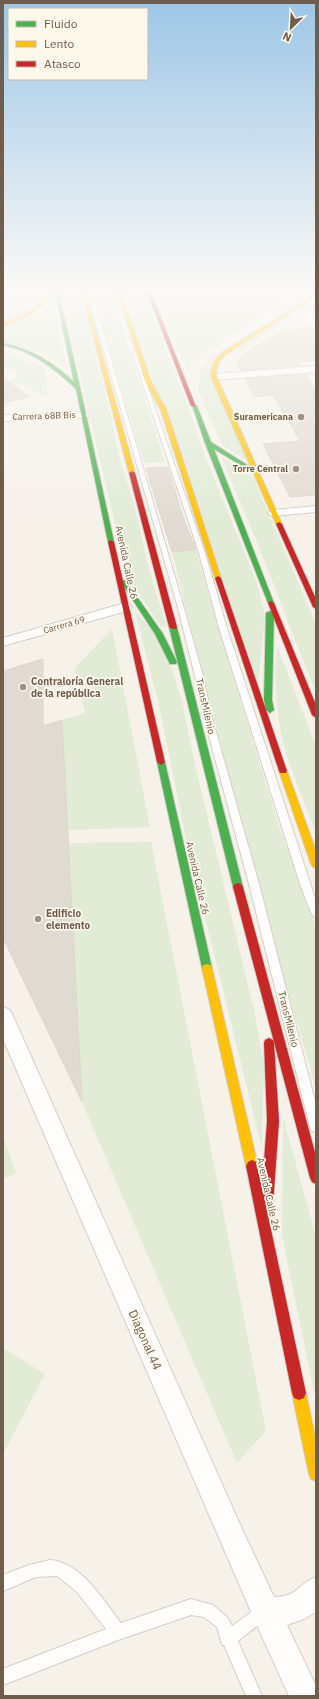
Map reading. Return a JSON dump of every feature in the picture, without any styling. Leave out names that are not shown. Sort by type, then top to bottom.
[{"type":"main road","points":[[55,366],[78,389]]},
{"type":"main road","name":"Avenida Calle 26","points":[[73,366],[266,1230],[316,1474]]},
{"type":"main road","points":[[103,366],[163,586],[260,971],[316,1178]]},
{"type":"main road","points":[[143,366],[148,381],[164,411],[235,632],[316,864]]},
{"type":"main road","points":[[179,366],[270,603],[316,715]]},
{"type":"main road","points":[[213,366],[214,377],[316,607]]},
{"type":"main road","points":[[192,381],[194,404]]},
{"type":"main road","points":[[208,443],[257,473]]},
{"type":"main road","points":[[118,572],[159,634],[193,709]]},
{"type":"main road","points":[[270,603],[268,700],[276,749]]},
{"type":"main road","points":[[260,971],[271,1060],[273,1121],[266,1230]]},
{"type":"street","points":[[214,377],[316,369]]},
{"type":"street","name":"Carrera 68B Bis","points":[[3,418],[84,415]]},
{"type":"street","points":[[274,513],[316,509]]},
{"type":"street","name":"Carrera 69","points":[[3,642],[126,607]]},
{"type":"street","name":"Diagonal 44","points":[[3,1016],[265,1611],[305,1696]]},
{"type":"street","points":[[265,1611],[280,1612],[294,1609],[307,1601],[316,1591]]},
{"type":"lane","name":"TransMilenio","points":[[111,366],[181,608],[199,676],[207,714],[254,884],[316,1127]]},
{"type":"lane","points":[[139,366],[202,554],[230,650],[305,884],[316,913]]},
{"type":"lane","points":[[3,1583],[38,1569],[58,1568],[75,1579],[118,1632]]},
{"type":"lane","points":[[3,1677],[118,1632],[191,1607],[208,1610],[222,1622],[228,1639],[254,1696]]},
{"type":"lane","points":[[228,1639],[265,1611]]},
{"type":"green space","points":[[3,366],[41,366],[45,368],[48,396],[42,396],[28,386],[8,382],[19,375],[11,369],[3,369]]},
{"type":"green space","points":[[78,366],[98,366],[111,416],[119,457],[134,504],[149,570],[166,625],[161,627],[127,575]]},
{"type":"green space","points":[[115,366],[134,366],[165,462],[144,463]]},
{"type":"green space","points":[[148,366],[172,366],[191,414],[204,454],[257,583],[265,616],[258,685]]},
{"type":"green space","points":[[185,366],[192,366],[188,373]]},
{"type":"green space","points":[[204,366],[210,366],[249,462],[222,445],[198,389],[200,373]]},
{"type":"green space","points":[[221,456],[253,477],[316,624],[316,693],[257,542]]},
{"type":"green space","points":[[196,550],[279,826],[316,927],[316,1090],[279,962],[197,655],[172,552]]},
{"type":"green space","points":[[135,612],[150,627],[168,659],[182,701],[195,765],[254,1010],[264,1064],[262,1148],[187,844],[159,705]]},
{"type":"green space","points":[[112,629],[150,827],[68,830],[62,720],[85,713],[74,669]]},
{"type":"green space","points":[[277,646],[316,746],[316,834],[282,738],[276,698]]},
{"type":"green space","points":[[151,842],[266,1431],[237,1463],[82,1102],[68,843]]},
{"type":"green space","points":[[283,1117],[316,1237],[316,1402],[282,1235]]},
{"type":"green space","points":[[3,1136],[16,1173],[3,1179]]},
{"type":"green space","points":[[3,1348],[45,1374],[3,1454]]},
{"type":"building","points":[[238,366],[296,366],[240,370]]},
{"type":"building","points":[[305,374],[316,392],[316,495],[290,497],[263,444],[300,441],[273,395],[254,397],[245,379]]},
{"type":"building","points":[[3,377],[29,397],[3,403]]},
{"type":"building","points":[[168,467],[183,517],[196,550],[172,552],[146,468]]},
{"type":"building","name":"Edificio elemento","points":[[43,659],[43,726],[62,720],[82,1102],[3,938],[3,671]]},
{"type":"traffic: fast","points":[[53,366],[78,389]]},
{"type":"traffic: fast","points":[[73,366],[111,542]]},
{"type":"traffic: fast","points":[[194,406],[271,603]]},
{"type":"traffic: fast","points":[[208,443],[257,473]]},
{"type":"traffic: fast","points":[[124,582],[159,634],[173,662]]},
{"type":"traffic: fast","points":[[270,613],[268,700],[270,710]]},
{"type":"traffic: fast","points":[[173,627],[238,887]]},
{"type":"traffic: fast","points":[[161,762],[207,968]]},
{"type":"traffic: slow","points":[[103,366],[132,473]]},
{"type":"traffic: slow","points":[[143,366],[148,381],[164,411],[218,578]]},
{"type":"traffic: slow","points":[[215,366],[214,377],[279,524]]},
{"type":"traffic: slow","points":[[283,771],[316,864]]},
{"type":"traffic: slow","points":[[207,968],[252,1166]]},
{"type":"traffic: slow","points":[[299,1393],[316,1474]]},
{"type":"traffic: jam","points":[[178,366],[194,406]]},
{"type":"traffic: jam","points":[[132,473],[173,627]]},
{"type":"traffic: jam","points":[[279,524],[316,607]]},
{"type":"traffic: jam","points":[[111,542],[161,762]]},
{"type":"traffic: jam","points":[[218,578],[283,771]]},
{"type":"traffic: jam","points":[[271,603],[316,715]]},
{"type":"traffic: jam","points":[[238,887],[316,1178]]},
{"type":"traffic: jam","points":[[267,1205],[273,1121],[269,1043]]},
{"type":"traffic: jam","points":[[252,1166],[299,1393]]},
{"type":"place","name":"Suramericana","points":[[301,417]]},
{"type":"place","name":"Torre Central","points":[[296,469]]},
{"type":"place","name":"Contraloría General de la república","points":[[23,687]]},
{"type":"place","name":"Edificio elemento","points":[[38,919]]}]
